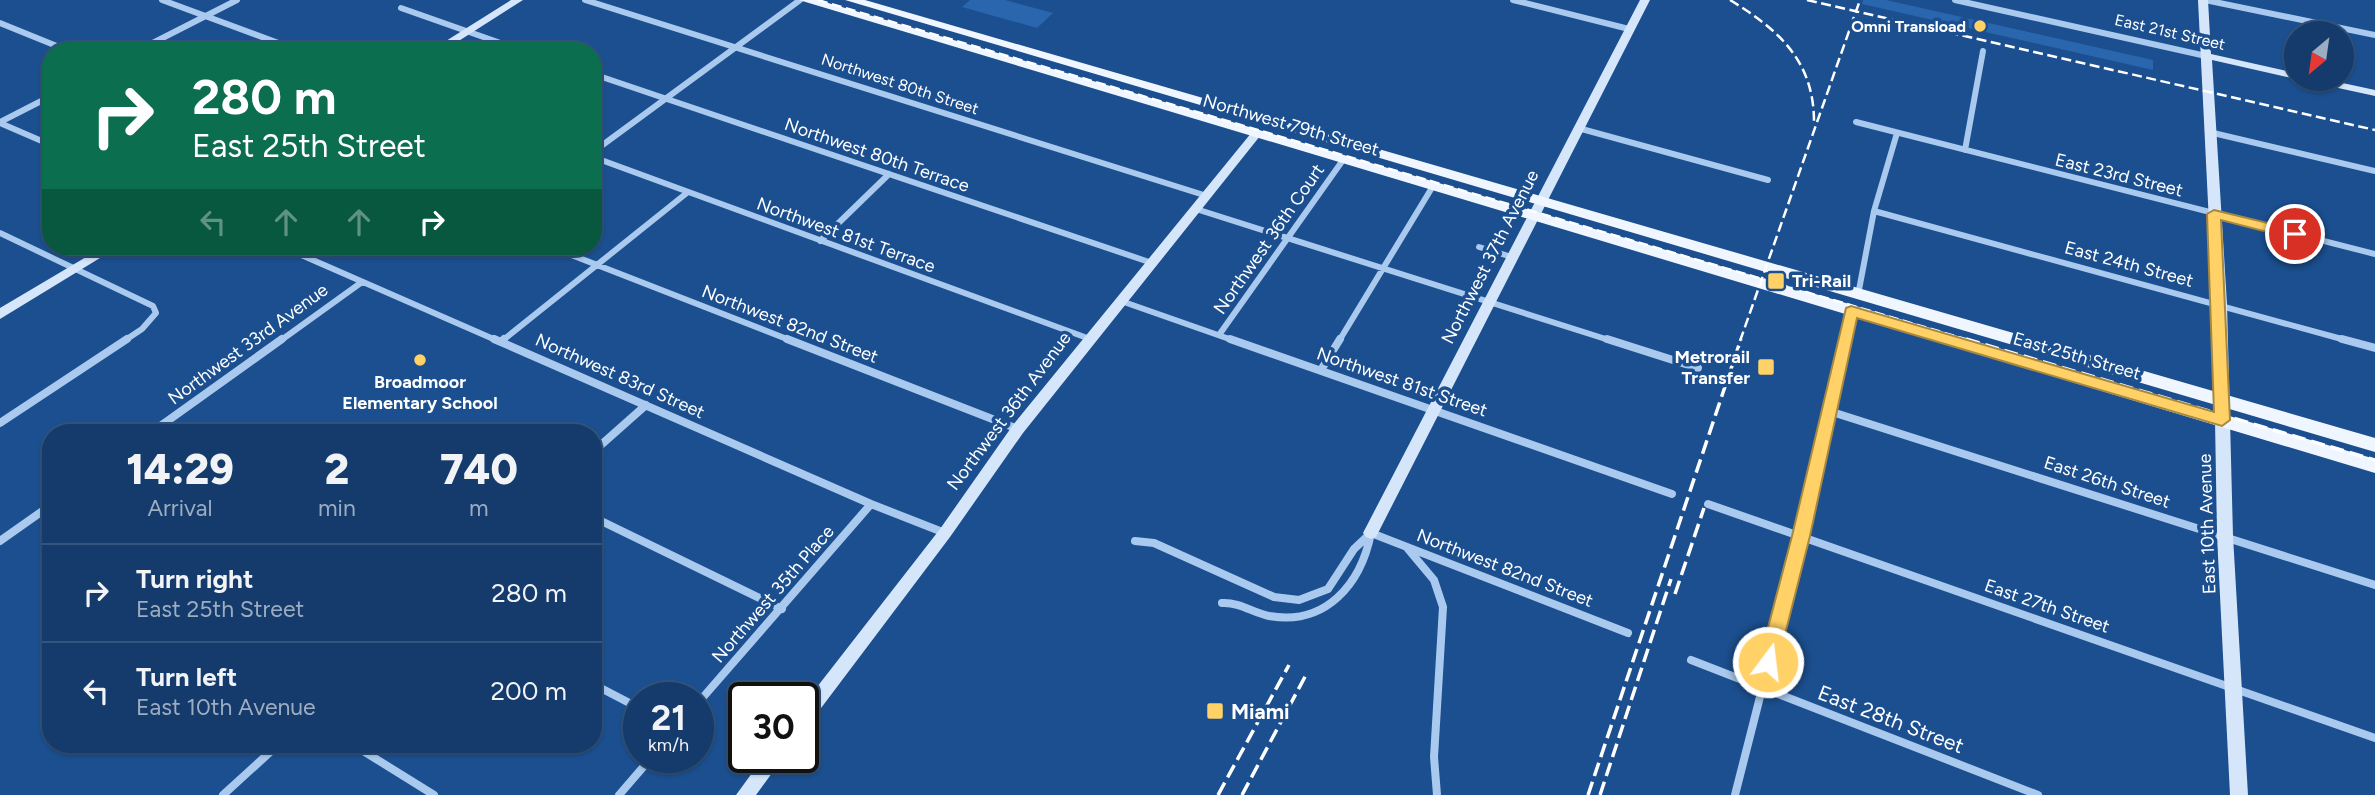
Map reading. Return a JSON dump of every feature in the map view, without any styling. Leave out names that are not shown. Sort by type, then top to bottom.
[{"type":"main road","name":"Northwest 79th Street","points":[[802,0],[1533,216],[1769,278]]},
{"type":"main road","name":"Northwest 79th Street","points":[[851,0],[1541,201],[1769,278]]},
{"type":"main road","name":"East 25th Street","points":[[1769,278],[1991,343],[2222,420],[2375,466]]},
{"type":"main road","points":[[1991,343],[2222,400],[2375,445]]},
{"type":"street","points":[[162,0],[276,42]]},
{"type":"street","points":[[154,42],[237,0]]},
{"type":"street","points":[[450,42],[518,0]]},
{"type":"street","name":"Northwest 80th Street","points":[[585,0],[1207,196]]},
{"type":"street","points":[[602,148],[802,0]]},
{"type":"street","points":[[1513,0],[1629,29]]},
{"type":"street","name":"Northwest 37th Avenue","points":[[1135,541],[1154,543],[1274,597],[1299,600],[1312,598],[1328,589],[1354,549],[1371,533],[1645,0]]},
{"type":"street","name":"East 21st Street","points":[[1955,0],[2284,73]]},
{"type":"street","points":[[2204,0],[2375,36]]},
{"type":"street","name":"East 10th Avenue","points":[[2204,0],[2220,304],[2225,536],[2239,795]]},
{"type":"street","points":[[401,9],[496,42]]},
{"type":"street","points":[[0,23],[47,42]]},
{"type":"street","points":[[1965,150],[1983,51]]},
{"type":"street","name":"Northwest 80th Terrace","points":[[602,77],[1152,263]]},
{"type":"street","points":[[2354,88],[2375,93]]},
{"type":"street","points":[[0,123],[42,101]]},
{"type":"street","name":"East 23rd Street","points":[[1856,122],[2375,254]]},
{"type":"street","points":[[0,123],[42,141]]},
{"type":"street","points":[[1578,128],[1768,180]]},
{"type":"street","points":[[2209,132],[2375,171]]},
{"type":"street","points":[[1735,795],[1801,536],[1874,211],[1897,133]]},
{"type":"street","name":"Northwest 36th Avenue","points":[[819,698],[945,533],[1018,429],[1256,134]]},
{"type":"street","name":"Northwest 81st Terrace","points":[[602,159],[1090,339]]},
{"type":"street","name":"Northwest 36th Court","points":[[1219,335],[1343,160]]},
{"type":"street","points":[[820,241],[889,174]]},
{"type":"street","points":[[1321,370],[1433,186]]},
{"type":"street","points":[[502,341],[688,192]]},
{"type":"street","points":[[1196,209],[1698,368]]},
{"type":"street","name":"East 24th Street","points":[[1874,211],[2375,348]]},
{"type":"street","points":[[0,233],[42,254]]},
{"type":"street","points":[[1479,247],[1512,257]]},
{"type":"street","points":[[0,423],[142,329],[156,313],[153,306],[146,302],[46,256]]},
{"type":"street","points":[[0,314],[97,256]]},
{"type":"street","name":"Northwest 83rd Street","points":[[303,256],[646,404],[871,505],[945,533]]},
{"type":"street","name":"Northwest 82nd Street","points":[[573,256],[1018,429]]},
{"type":"street","name":"Northwest 33rd Avenue","points":[[163,424],[362,282]]},
{"type":"street","name":"Northwest 81st Street","points":[[1121,302],[1672,494]]},
{"type":"street","points":[[602,444],[646,404]]},
{"type":"street","name":"East 26th Street","points":[[1829,411],[2375,585]]},
{"type":"street","name":"East 27th Street","points":[[1709,504],[2375,738]]},
{"type":"street","name":"Northwest 35th Place","points":[[714,685],[871,505]]},
{"type":"street","points":[[0,541],[42,511]]},
{"type":"street","points":[[602,521],[782,609]]},
{"type":"street","name":"Northwest 37th Avenue","points":[[1222,603],[1234,603],[1279,617],[1304,616],[1324,610],[1341,600],[1351,587],[1369,555],[1371,533]]},
{"type":"street","name":"Northwest 82nd Street","points":[[1371,533],[1628,633]]},
{"type":"street","points":[[1405,546],[1434,580],[1443,607],[1434,757],[1437,795]]},
{"type":"street","name":"East 28th Street","points":[[1691,660],[2038,795]]},
{"type":"street","points":[[602,689],[623,700]]},
{"type":"street","points":[[223,795],[269,753]]},
{"type":"street","points":[[366,753],[428,794]]},
{"type":"street","points":[[619,795],[638,773]]},
{"type":"street","points":[[745,795],[762,773]]},
{"type":"building","points":[[970,0],[1005,0],[1053,13],[1037,28],[962,7]]},
{"type":"building","name":"Omni Transload","points":[[1863,0],[1886,0],[2153,60],[2153,70],[1862,4]]},
{"type":"railway","points":[[818,0],[1762,279]]},
{"type":"railway","points":[[1730,0],[1764,23],[1790,49],[1808,81],[1814,122]]},
{"type":"railway","points":[[1807,0],[1856,11]]},
{"type":"railway","points":[[1856,11],[1860,0]]},
{"type":"railway","points":[[1762,279],[1856,11]]},
{"type":"railway","points":[[1856,11],[2375,130]]},
{"type":"railway","points":[[1740,341],[1762,279]]},
{"type":"railway","points":[[1762,279],[1972,341]]},
{"type":"railway","points":[[1588,795],[1741,339]]},
{"type":"railway","points":[[1966,339],[2375,460]]},
{"type":"railway","points":[[1675,594],[1704,508]]},
{"type":"railway","points":[[1600,795],[1671,579]]},
{"type":"railway","points":[[1218,795],[1289,665]]},
{"type":"railway","points":[[1242,795],[1307,673]]},
{"type":"place","name":"Omni Transload","points":[[1980,26]]},
{"type":"place","name":"Tri-Rail","points":[[1776,281]]},
{"type":"place","name":"Broadmoor Elementary School","points":[[420,360]]},
{"type":"place","name":"Metrorail Transfer","points":[[1766,367]]},
{"type":"place","name":"Miami","points":[[1215,711]]},
{"type":"route","points":[[1768,662],[1801,536],[1851,311],[2222,420],[2220,304],[2214,214],[2295,234]]}]
